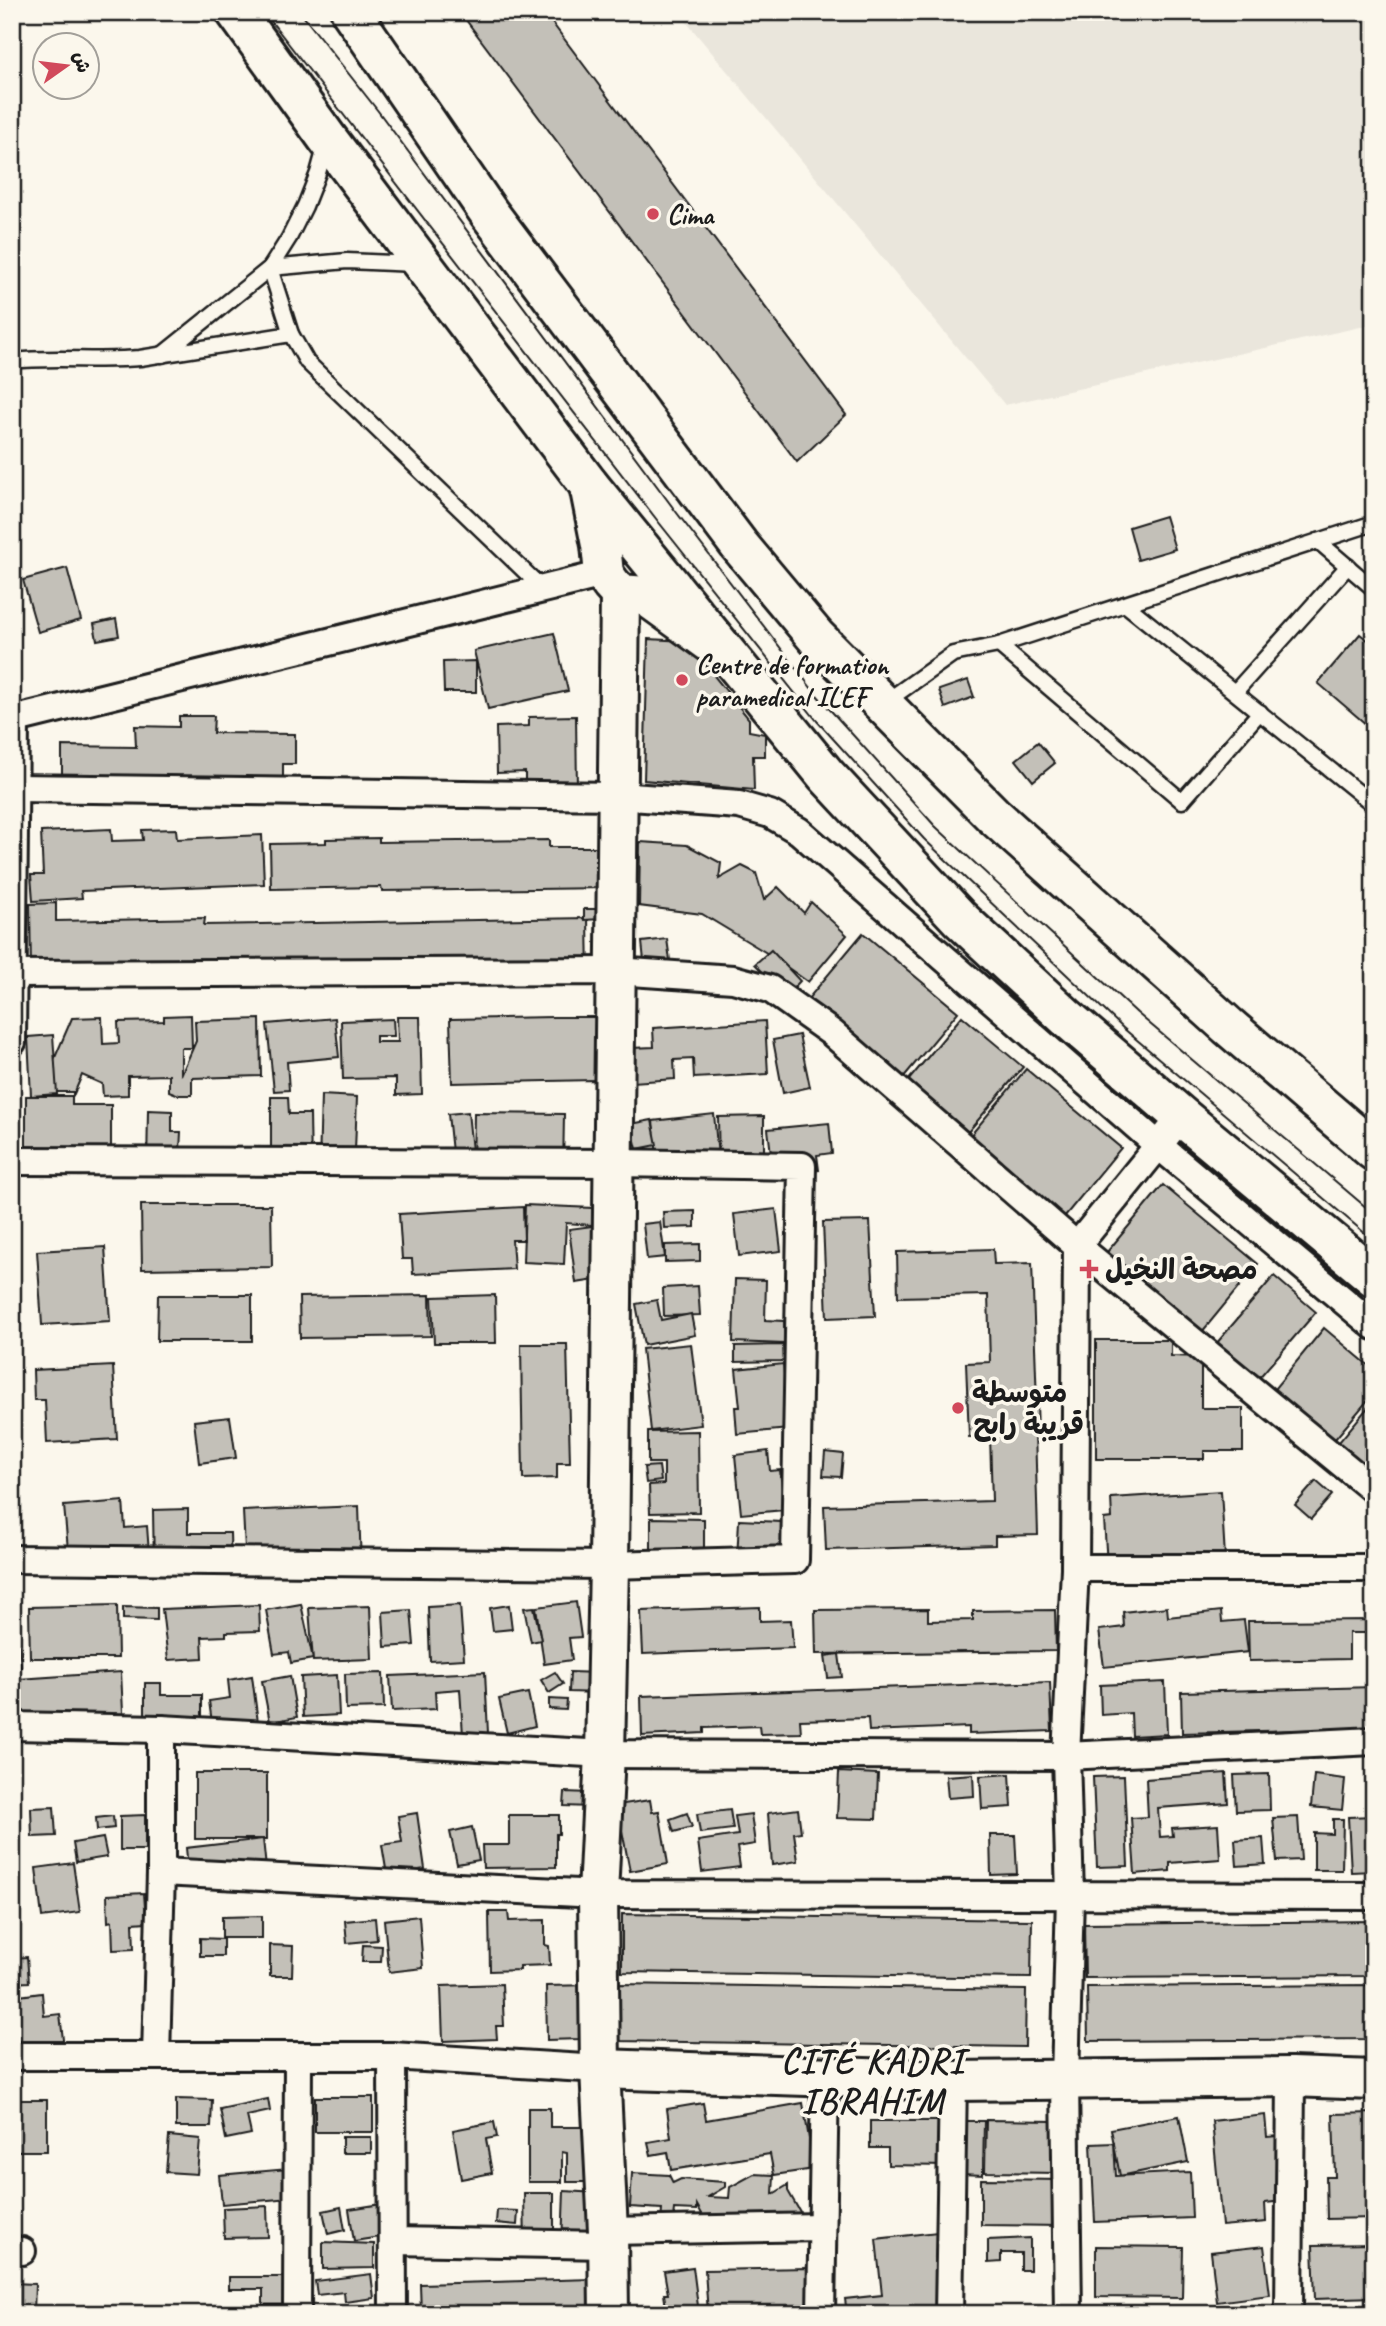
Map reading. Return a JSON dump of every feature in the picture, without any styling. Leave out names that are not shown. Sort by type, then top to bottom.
[{"type":"main road","points":[[236,12],[327,138],[589,485],[826,775],[960,919],[1066,1017],[1170,1131],[1374,1277]]},
{"type":"main road","points":[[351,12],[489,213],[739,545],[816,636],[1004,825],[1227,1026],[1374,1151]]},
{"type":"main road","points":[[589,485],[612,584],[618,796],[609,1565],[605,1754],[598,1894],[600,2069],[609,2314]]},
{"type":"main road","points":[[612,584],[646,596],[730,657]]},
{"type":"main road","points":[[600,2069],[953,2081],[1291,2077],[1374,2080]]},
{"type":"street","points":[[12,1042],[16,789],[14,720],[543,589],[612,584]]},
{"type":"street","points":[[16,789],[618,796],[740,805],[770,814],[799,831],[1170,1131],[1374,1326]]},
{"type":"street","points":[[13,974],[616,971],[733,979],[770,989],[832,1033],[1077,1246],[1374,1490]]},
{"type":"street","points":[[1068,2314],[1065,2079],[1070,1896],[1066,1756],[1074,1568],[1077,1246],[1170,1131]]},
{"type":"street","points":[[12,1161],[802,1166],[795,1560],[609,1565],[12,1559]]},
{"type":"street","points":[[1074,1568],[1374,1568]]},
{"type":"street","points":[[12,1726],[161,1729],[605,1754],[1066,1756],[1374,1741]]},
{"type":"street","points":[[156,2056],[161,1872],[161,1729]]},
{"type":"street","points":[[161,1872],[598,1894],[1374,1896]]},
{"type":"street","points":[[12,2056],[392,2056],[600,2069]]},
{"type":"street","points":[[297,2314],[298,2056]]},
{"type":"street","points":[[392,2056],[393,2314]]},
{"type":"street","points":[[821,2314],[825,2076]]},
{"type":"street","points":[[1289,2314],[1291,2077]]},
{"type":"street","points":[[948,2314],[953,2081]]},
{"type":"street","points":[[393,2241],[608,2238],[822,2227]]},
{"type":"lane","points":[[162,355],[270,268],[305,206],[318,173],[327,138]]},
{"type":"lane","points":[[270,268],[347,261],[423,265]]},
{"type":"lane","points":[[270,268],[290,334],[317,374],[543,589]]},
{"type":"lane","points":[[12,361],[35,358],[118,360],[290,334]]},
{"type":"lane","points":[[883,704],[953,654],[999,645],[1374,523]]},
{"type":"lane","points":[[1318,541],[1374,589]]},
{"type":"lane","points":[[1235,692],[1348,566]]},
{"type":"lane","points":[[1125,604],[1374,805]]},
{"type":"lane","points":[[999,645],[1182,801],[1260,712]]},
{"type":"shaded area","points":[[678,12],[1374,12],[1374,324],[1005,405]]},
{"type":"building","name":"Cima","points":[[460,12],[544,12],[846,415],[797,462]]},
{"type":"building","points":[[1165,516],[1175,549],[1138,560],[1129,527]]},
{"type":"building","points":[[67,568],[81,620],[38,632],[23,580]]},
{"type":"building","points":[[116,619],[119,636],[97,640],[94,624]]},
{"type":"building","points":[[554,633],[568,691],[488,709],[474,651]]},
{"type":"building","points":[[1360,634],[1374,645],[1374,731],[1318,683]]},
{"type":"building","name":"Centre de formation paramedical ILEF","points":[[648,639],[686,641],[749,719],[749,731],[765,734],[765,756],[753,756],[754,790],[644,780]]},
{"type":"building","points":[[476,661],[476,692],[444,692],[443,662]]},
{"type":"building","points":[[968,680],[974,697],[945,708],[939,690]]},
{"type":"building","points":[[179,716],[214,716],[213,733],[295,734],[295,764],[283,764],[283,791],[62,786],[62,746],[136,747],[135,726],[179,727]]},
{"type":"building","points":[[576,716],[577,789],[525,790],[525,772],[497,773],[496,727],[529,726],[529,717]]},
{"type":"building","points":[[1038,742],[1055,763],[1033,781],[1016,760]]},
{"type":"building","points":[[111,829],[112,841],[143,840],[142,830],[176,829],[177,839],[262,835],[264,884],[81,891],[82,898],[33,901],[31,875],[43,875],[41,832]]},
{"type":"building","points":[[379,838],[379,842],[549,840],[549,847],[604,847],[605,888],[382,891],[381,887],[271,889],[270,844]]},
{"type":"building","points":[[640,842],[687,845],[721,863],[719,879],[742,866],[756,873],[764,900],[778,887],[804,913],[811,902],[847,935],[808,982],[770,955],[702,914],[639,906]]},
{"type":"building","points":[[56,903],[56,921],[205,918],[204,925],[588,918],[589,979],[31,970],[30,904]]},
{"type":"building","points":[[584,909],[601,909],[601,919],[584,920]]},
{"type":"building","points":[[863,933],[958,1012],[897,1085],[802,1006]]},
{"type":"building","points":[[667,939],[671,967],[645,970],[642,942]]},
{"type":"building","points":[[771,950],[800,981],[786,996],[755,964]]},
{"type":"building","points":[[191,1015],[192,1048],[181,1048],[181,1075],[196,1041],[195,1021],[260,1019],[261,1076],[192,1078],[192,1095],[179,1095],[169,1091],[169,1075],[128,1076],[128,1095],[103,1096],[102,1084],[82,1075],[73,1096],[73,1092],[54,1092],[53,1062],[72,1018],[102,1017],[103,1044],[119,1043],[118,1022],[164,1021],[164,1016]]},
{"type":"building","points":[[962,1016],[1023,1067],[968,1132],[908,1081]]},
{"type":"building","points":[[397,1017],[420,1017],[422,1094],[396,1095],[396,1078],[343,1079],[341,1021],[393,1019],[394,1036],[376,1036],[376,1042],[398,1042]]},
{"type":"building","points":[[595,1017],[595,1036],[603,1036],[610,1094],[594,1095],[594,1080],[452,1083],[450,1019]]},
{"type":"building","points":[[335,1018],[339,1057],[287,1062],[289,1090],[274,1091],[267,1024]]},
{"type":"building","points":[[765,1021],[768,1074],[694,1078],[693,1059],[674,1060],[675,1079],[633,1082],[631,1048],[654,1047],[653,1028]]},
{"type":"building","points":[[53,1035],[57,1094],[31,1096],[28,1037]]},
{"type":"building","points":[[799,1035],[810,1087],[783,1093],[773,1040]]},
{"type":"building","points":[[1026,1069],[1121,1148],[1060,1222],[965,1142]]},
{"type":"building","points":[[321,1095],[357,1097],[355,1151],[319,1167]]},
{"type":"building","points":[[26,1096],[72,1096],[72,1105],[111,1105],[111,1158],[26,1155]]},
{"type":"building","points":[[271,1097],[288,1097],[289,1114],[310,1114],[311,1167],[271,1167]]},
{"type":"building","points":[[148,1110],[172,1111],[172,1132],[181,1132],[179,1169],[147,1169]]},
{"type":"building","points":[[468,1112],[474,1170],[454,1171],[448,1114]]},
{"type":"building","points":[[474,1113],[564,1114],[563,1172],[473,1172]]},
{"type":"building","points":[[714,1114],[719,1167],[659,1173],[653,1121]]},
{"type":"building","points":[[764,1116],[764,1168],[719,1169],[718,1117]]},
{"type":"building","points":[[652,1120],[657,1145],[637,1149],[631,1124]]},
{"type":"building","points":[[829,1123],[832,1153],[817,1155],[819,1170],[793,1173],[791,1152],[771,1154],[768,1129]]},
{"type":"building","points":[[1163,1185],[1258,1264],[1197,1338],[1102,1258]]},
{"type":"building","points":[[141,1205],[271,1205],[272,1267],[142,1269]]},
{"type":"building","points":[[525,1205],[593,1208],[592,1225],[566,1223],[564,1264],[523,1262]]},
{"type":"building","points":[[523,1207],[524,1240],[512,1240],[514,1269],[413,1274],[412,1259],[402,1259],[399,1214]]},
{"type":"building","points":[[776,1209],[781,1251],[739,1256],[734,1214]]},
{"type":"building","points":[[695,1211],[695,1227],[664,1228],[663,1212]]},
{"type":"building","points":[[870,1221],[875,1316],[827,1318],[823,1222]]},
{"type":"building","points":[[660,1222],[665,1257],[647,1259],[643,1224]]},
{"type":"building","points":[[592,1226],[594,1242],[614,1277],[576,1283],[569,1229]]},
{"type":"building","points":[[700,1244],[700,1261],[665,1262],[665,1245]]},
{"type":"building","points":[[105,1247],[110,1321],[42,1325],[37,1251]]},
{"type":"building","points":[[993,1249],[994,1264],[1032,1263],[1038,1431],[1035,1431],[1038,1535],[995,1536],[995,1545],[826,1550],[824,1506],[992,1501],[990,1436],[969,1437],[966,1363],[990,1362],[988,1295],[898,1297],[897,1252]]},
{"type":"building","points":[[1274,1276],[1316,1312],[1258,1379],[1216,1344]]},
{"type":"building","points":[[735,1279],[766,1280],[765,1320],[784,1321],[784,1344],[733,1342]]},
{"type":"building","points":[[698,1286],[700,1315],[664,1316],[663,1288]]},
{"type":"building","points":[[158,1295],[252,1295],[252,1341],[157,1341]]},
{"type":"building","points":[[430,1295],[431,1336],[300,1338],[299,1297]]},
{"type":"building","points":[[495,1295],[496,1343],[434,1343],[432,1297]]},
{"type":"building","points":[[657,1300],[661,1320],[691,1314],[695,1335],[644,1345],[636,1304]]},
{"type":"building","points":[[1324,1328],[1374,1370],[1374,1393],[1330,1445],[1270,1394]]},
{"type":"building","points":[[1096,1340],[1171,1340],[1171,1356],[1201,1357],[1201,1408],[1243,1408],[1243,1451],[1204,1451],[1204,1459],[1096,1459]]},
{"type":"building","points":[[521,1344],[567,1344],[570,1463],[557,1463],[557,1478],[523,1479]]},
{"type":"building","points":[[691,1344],[701,1425],[651,1431],[642,1349]]},
{"type":"building","points":[[783,1345],[784,1361],[735,1362],[735,1346]]},
{"type":"building","points":[[783,1364],[789,1429],[737,1434],[735,1407],[740,1407],[736,1369]]},
{"type":"building","points":[[113,1366],[117,1439],[47,1443],[45,1400],[34,1400],[33,1370]]},
{"type":"building","points":[[1374,1400],[1374,1481],[1334,1448]]},
{"type":"building","points":[[230,1417],[236,1458],[199,1463],[194,1421]]},
{"type":"building","points":[[698,1431],[699,1512],[650,1513],[649,1485],[664,1484],[664,1463],[648,1463],[648,1432]]},
{"type":"building","points":[[768,1451],[770,1471],[780,1470],[784,1510],[741,1514],[735,1455]]},
{"type":"building","points":[[825,1452],[843,1454],[841,1477],[823,1476]]},
{"type":"building","points":[[659,1466],[661,1481],[646,1483],[644,1467]]},
{"type":"building","points":[[1316,1481],[1332,1495],[1311,1519],[1295,1505]]},
{"type":"building","points":[[1221,1491],[1225,1557],[1107,1565],[1104,1519],[1112,1518],[1111,1498]]},
{"type":"building","points":[[123,1501],[125,1528],[147,1526],[150,1567],[70,1571],[64,1506]]},
{"type":"building","points":[[359,1506],[361,1567],[246,1569],[243,1511]]},
{"type":"building","points":[[188,1509],[188,1533],[230,1533],[231,1568],[154,1568],[153,1510]]},
{"type":"building","points":[[651,1518],[704,1519],[704,1556],[651,1555]]},
{"type":"building","points":[[739,1520],[782,1522],[780,1563],[737,1561]]},
{"type":"building","points":[[576,1602],[581,1637],[569,1638],[572,1660],[544,1664],[536,1607]]},
{"type":"building","points":[[301,1604],[313,1659],[291,1663],[289,1652],[274,1654],[266,1610]]},
{"type":"building","points":[[117,1605],[118,1658],[30,1658],[29,1607]]},
{"type":"building","points":[[259,1605],[260,1631],[226,1632],[226,1636],[202,1637],[203,1658],[168,1660],[162,1609]]},
{"type":"building","points":[[460,1605],[464,1659],[430,1661],[428,1607]]},
{"type":"building","points":[[509,1605],[512,1629],[493,1631],[490,1608]]},
{"type":"building","points":[[370,1606],[372,1659],[313,1661],[309,1608]]},
{"type":"building","points":[[123,1607],[157,1608],[157,1620],[123,1619]]},
{"type":"building","points":[[534,1607],[541,1640],[531,1642],[524,1608]]},
{"type":"building","points":[[760,1607],[760,1621],[791,1620],[793,1648],[643,1654],[641,1611]]},
{"type":"building","points":[[1167,1607],[1168,1617],[1221,1611],[1222,1622],[1244,1620],[1248,1652],[1104,1667],[1099,1630],[1124,1627],[1123,1612]]},
{"type":"building","points":[[12,1609],[16,1609],[21,1667],[12,1668]]},
{"type":"building","points":[[928,1609],[928,1621],[973,1620],[973,1611],[1055,1610],[1056,1651],[816,1654],[815,1610]]},
{"type":"building","points":[[411,1610],[414,1645],[385,1647],[383,1612]]},
{"type":"building","points":[[1371,1620],[1371,1633],[1349,1633],[1349,1659],[1249,1661],[1248,1621]]},
{"type":"building","points":[[839,1654],[842,1677],[828,1678],[825,1656]]},
{"type":"building","points":[[121,1672],[124,1732],[22,1738],[19,1679]]},
{"type":"building","points":[[485,1672],[488,1733],[463,1735],[460,1689],[435,1691],[436,1709],[392,1711],[390,1676]]},
{"type":"building","points":[[555,1672],[563,1684],[549,1693],[541,1680]]},
{"type":"building","points":[[570,1672],[599,1673],[599,1693],[569,1692]]},
{"type":"building","points":[[383,1673],[384,1708],[346,1709],[345,1674]]},
{"type":"building","points":[[337,1675],[339,1715],[303,1717],[301,1677]]},
{"type":"building","points":[[252,1676],[259,1730],[214,1737],[209,1701],[230,1698],[228,1680]]},
{"type":"building","points":[[290,1676],[297,1717],[270,1722],[262,1681]]},
{"type":"building","points":[[1050,1682],[1052,1731],[969,1734],[969,1727],[869,1731],[868,1718],[800,1720],[801,1733],[760,1734],[759,1726],[704,1728],[704,1733],[642,1736],[641,1696]]},
{"type":"building","points":[[1165,1682],[1167,1734],[1132,1736],[1131,1713],[1101,1715],[1100,1685]]},
{"type":"building","points":[[145,1683],[161,1683],[161,1695],[202,1695],[202,1732],[145,1732]]},
{"type":"building","points":[[1374,1687],[1374,1728],[1182,1733],[1181,1692]]},
{"type":"building","points":[[528,1693],[535,1726],[507,1733],[499,1699]]},
{"type":"building","points":[[549,1699],[567,1700],[566,1710],[549,1709]]},
{"type":"building","points":[[839,1772],[878,1774],[876,1819],[837,1818]]},
{"type":"building","points":[[195,1773],[267,1773],[267,1839],[195,1839]]},
{"type":"building","points":[[1226,1773],[1228,1803],[1158,1808],[1160,1837],[1173,1836],[1172,1828],[1218,1825],[1220,1859],[1170,1863],[1170,1871],[1135,1874],[1131,1818],[1148,1817],[1146,1779]]},
{"type":"building","points":[[973,1774],[974,1796],[948,1798],[946,1776]]},
{"type":"building","points":[[1010,1774],[1012,1807],[982,1809],[980,1776]]},
{"type":"building","points":[[1269,1774],[1270,1810],[1236,1811],[1234,1775]]},
{"type":"building","points":[[1314,1775],[1345,1779],[1342,1810],[1311,1807]]},
{"type":"building","points":[[1124,1776],[1128,1866],[1097,1867],[1093,1777]]},
{"type":"building","points":[[565,1792],[590,1793],[590,1807],[564,1806]]},
{"type":"building","points":[[650,1800],[652,1812],[659,1811],[668,1864],[630,1871],[617,1805]]},
{"type":"building","points":[[54,1807],[56,1836],[32,1837],[31,1808]]},
{"type":"building","points":[[798,1809],[801,1832],[794,1833],[798,1861],[772,1865],[768,1813]]},
{"type":"building","points":[[730,1810],[733,1829],[700,1833],[697,1814]]},
{"type":"building","points":[[417,1813],[425,1869],[387,1875],[382,1845],[402,1842],[398,1816]]},
{"type":"building","points":[[687,1813],[692,1827],[674,1832],[670,1819]]},
{"type":"building","points":[[751,1814],[755,1844],[737,1847],[740,1867],[702,1872],[698,1841],[738,1835],[735,1816]]},
{"type":"building","points":[[145,1815],[145,1850],[120,1850],[120,1816]]},
{"type":"building","points":[[509,1815],[559,1815],[556,1867],[483,1868],[482,1845],[509,1845]]},
{"type":"building","points":[[113,1816],[114,1828],[97,1830],[96,1818]]},
{"type":"building","points":[[1374,1816],[1374,1871],[1351,1872],[1348,1817]]},
{"type":"building","points":[[1298,1817],[1301,1860],[1277,1861],[1273,1818]]},
{"type":"building","points":[[1333,1819],[1343,1819],[1342,1870],[1314,1870],[1314,1833],[1333,1834]]},
{"type":"building","points":[[472,1827],[479,1860],[457,1864],[450,1832]]},
{"type":"building","points":[[990,1835],[1015,1835],[1017,1874],[991,1875]]},
{"type":"building","points":[[103,1838],[107,1857],[76,1862],[73,1843]]},
{"type":"building","points":[[1263,1838],[1265,1864],[1237,1866],[1235,1840]]},
{"type":"building","points":[[263,1839],[267,1878],[190,1887],[186,1848]]},
{"type":"building","points":[[73,1863],[80,1912],[42,1917],[36,1868]]},
{"type":"building","points":[[144,1893],[146,1922],[133,1923],[134,1949],[113,1950],[112,1921],[108,1922],[107,1895]]},
{"type":"building","points":[[489,1912],[508,1912],[509,1921],[545,1920],[545,1945],[549,1946],[550,1965],[490,1971]]},
{"type":"building","points":[[622,1914],[1032,1920],[1031,1978],[622,1972]]},
{"type":"building","points":[[262,1916],[262,1938],[222,1938],[222,1917]]},
{"type":"building","points":[[419,1916],[423,1968],[389,1972],[384,1920]]},
{"type":"building","points":[[375,1918],[377,1940],[347,1943],[345,1921]]},
{"type":"building","points":[[1374,1921],[1374,1976],[1085,1978],[1084,1924]]},
{"type":"building","points":[[200,1938],[223,1939],[223,1956],[200,1956]]},
{"type":"building","points":[[270,1945],[293,1946],[292,1976],[270,1976]]},
{"type":"building","points":[[363,1945],[382,1946],[381,1962],[362,1962]]},
{"type":"building","points":[[27,1957],[29,1982],[12,1983],[12,1958]]},
{"type":"building","points":[[502,1984],[504,2026],[496,2026],[497,2039],[443,2041],[441,1986]]},
{"type":"building","points":[[617,1984],[1026,1990],[1025,2047],[616,2041]]},
{"type":"building","points":[[591,1985],[591,2000],[579,2000],[580,2039],[547,2040],[546,1986]]},
{"type":"building","points":[[1374,1985],[1374,2039],[1088,2041],[1087,1987]]},
{"type":"building","points":[[42,1993],[44,2016],[60,2014],[65,2057],[12,2048],[12,1997]]},
{"type":"building","points":[[315,2097],[373,2097],[373,2132],[315,2132]]},
{"type":"building","points":[[176,2099],[212,2100],[211,2127],[176,2127]]},
{"type":"building","points":[[268,2099],[270,2111],[247,2116],[251,2134],[226,2139],[220,2109]]},
{"type":"building","points":[[12,2100],[47,2100],[47,2151],[12,2151]]},
{"type":"building","points":[[703,2103],[706,2120],[803,2103],[814,2169],[774,2175],[770,2154],[671,2170],[668,2152],[651,2155],[648,2142],[671,2138],[667,2109]]},
{"type":"building","points":[[528,2108],[550,2108],[550,2127],[595,2127],[595,2182],[567,2182],[567,2153],[562,2152],[562,2182],[528,2182]]},
{"type":"building","points":[[1374,2113],[1374,2218],[1327,2219],[1326,2177],[1335,2177],[1333,2114]]},
{"type":"building","points":[[1265,2115],[1267,2137],[1278,2136],[1284,2201],[1265,2203],[1266,2222],[1222,2226],[1212,2121]]},
{"type":"building","points":[[1179,2116],[1188,2162],[1120,2176],[1111,2129]]},
{"type":"building","points":[[986,2120],[1052,2121],[1052,2149],[1059,2149],[1058,2173],[985,2172]]},
{"type":"building","points":[[870,2121],[947,2121],[947,2166],[888,2165],[888,2148],[870,2148]]},
{"type":"building","points":[[962,2121],[984,2121],[983,2175],[961,2174]]},
{"type":"building","points":[[494,2122],[497,2137],[486,2139],[492,2173],[461,2179],[453,2130]]},
{"type":"building","points":[[169,2136],[200,2139],[197,2174],[166,2172]]},
{"type":"building","points":[[342,2137],[371,2137],[371,2153],[342,2153]]},
{"type":"building","points":[[1114,2143],[1116,2176],[1190,2172],[1192,2218],[1095,2222],[1091,2144]]},
{"type":"building","points":[[288,2169],[290,2198],[222,2204],[219,2175]]},
{"type":"building","points":[[632,2173],[669,2175],[673,2183],[681,2179],[725,2182],[725,2187],[708,2197],[729,2198],[730,2187],[754,2174],[774,2175],[773,2194],[788,2185],[788,2191],[803,2217],[711,2230],[697,2205],[697,2210],[674,2209],[673,2218],[661,2225],[662,2209],[630,2207]]},
{"type":"building","points":[[981,2179],[1062,2180],[1061,2226],[981,2225]]},
{"type":"building","points":[[564,2191],[597,2193],[598,2246],[562,2245]]},
{"type":"building","points":[[524,2193],[554,2193],[554,2247],[525,2247]]},
{"type":"building","points":[[382,2204],[387,2236],[354,2241],[349,2209]]},
{"type":"building","points":[[267,2206],[268,2237],[224,2238],[223,2208]]},
{"type":"building","points":[[341,2207],[345,2230],[328,2234],[323,2211]]},
{"type":"building","points":[[497,2210],[518,2211],[517,2225],[496,2223]]},
{"type":"building","points":[[937,2232],[946,2313],[847,2314],[845,2299],[882,2295],[876,2239]]},
{"type":"building","points":[[1030,2238],[1030,2270],[1021,2270],[1021,2253],[1001,2253],[1001,2262],[988,2263],[988,2240]]},
{"type":"building","points":[[323,2242],[374,2244],[374,2268],[323,2269]]},
{"type":"building","points":[[1374,2244],[1374,2297],[1315,2299],[1313,2245]]},
{"type":"building","points":[[1096,2246],[1183,2247],[1182,2298],[1096,2297]]},
{"type":"building","points":[[1264,2246],[1270,2295],[1217,2302],[1211,2252]]},
{"type":"building","points":[[693,2267],[699,2314],[667,2314],[664,2294],[668,2294],[664,2271]]},
{"type":"building","points":[[808,2268],[809,2314],[779,2314],[779,2311],[771,2314],[708,2314],[705,2270]]},
{"type":"building","points":[[371,2274],[374,2298],[345,2302],[344,2292],[317,2295],[315,2281]]},
{"type":"building","points":[[229,2277],[283,2277],[283,2305],[263,2305],[263,2289],[229,2289]]},
{"type":"building","points":[[592,2279],[593,2314],[421,2314],[420,2284]]},
{"type":"building","points":[[12,2283],[35,2284],[34,2314],[12,2314]]},
{"type":"building","points":[[391,2310],[391,2314],[331,2314],[331,2312]]},
{"type":"tram line","points":[[264,12],[657,520],[817,721],[924,839],[1123,1028],[1374,1241]]},
{"type":"tram line","points":[[300,12],[378,111],[677,513],[815,693],[935,826],[1137,1013],[1374,1214]]},
{"type":"place","name":"Cima","points":[[653,214]]},
{"type":"place","name":"Centre de formation paramedical ILEF","points":[[682,680]]},
{"type":"place","name":"مصحة النخيل","points":[[1089,1269]]},
{"type":"place","name":"متوسطة قريبة رابح","points":[[958,1408]]},
{"type":"district","name":"CITÉ KADRI IBRAHIM","points":[[873,2081]]}]
